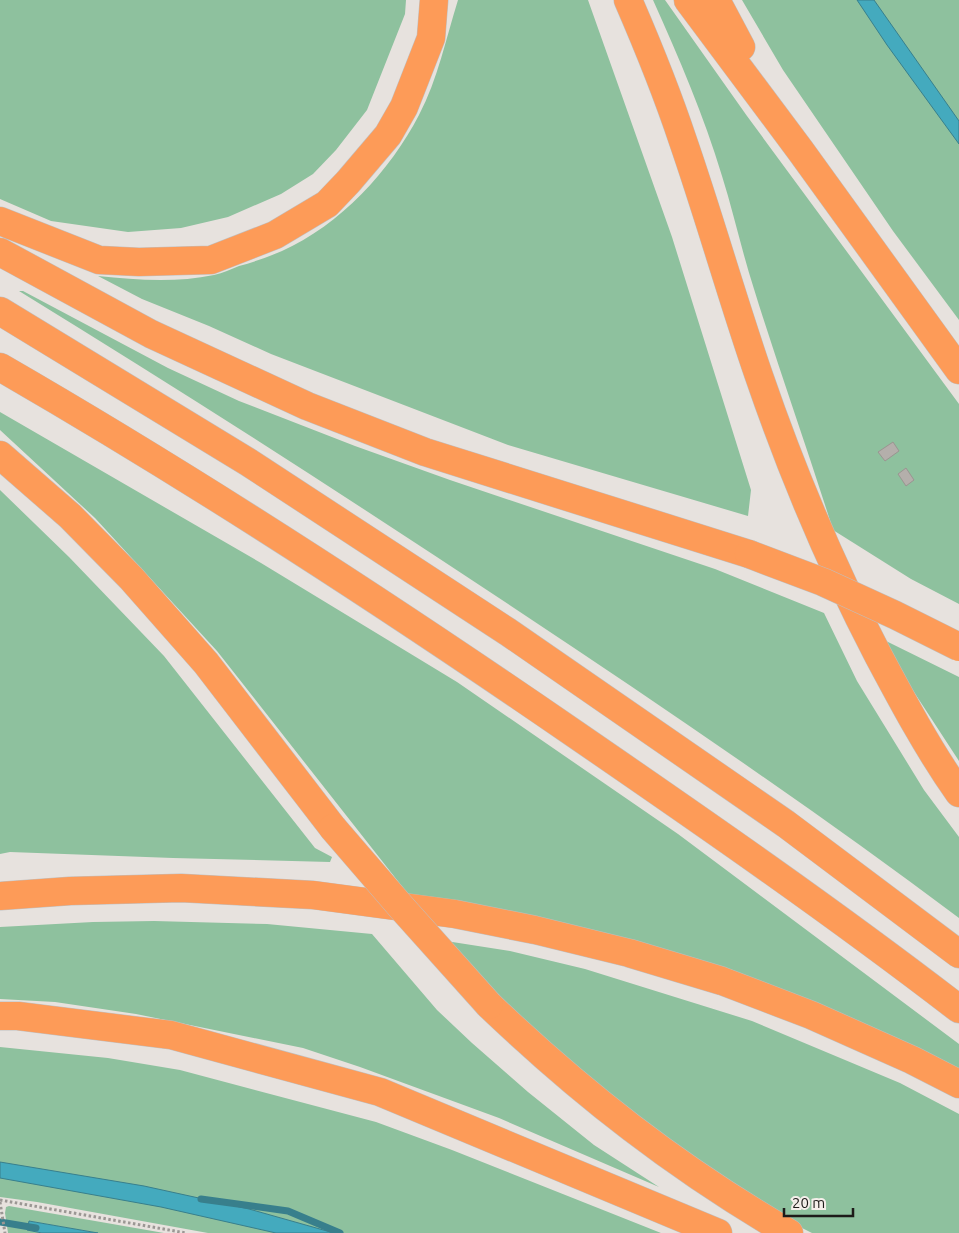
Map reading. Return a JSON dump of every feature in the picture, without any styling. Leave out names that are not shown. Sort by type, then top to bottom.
[{"type":"highway","points":[[0,221],[100,260],[139,262],[211,260],[275,235],[328,204],[388,135],[404,107],[431,38],[434,0]]},
{"type":"highway","points":[[628,0],[683,140],[758,376],[817,529],[863,627],[899,695],[938,763],[959,793]]},
{"type":"highway","points":[[688,0],[800,150],[959,370]]},
{"type":"highway","points":[[716,0],[800,150]]},
{"type":"highway","points":[[0,252],[151,334],[306,406],[425,452],[749,554],[823,582],[959,647]]},
{"type":"highway","points":[[0,311],[256,467],[508,632],[786,824],[959,954]]},
{"type":"highway","points":[[0,367],[121,439],[346,579],[475,665],[754,857],[959,1009]]},
{"type":"highway","points":[[0,455],[70,516],[131,578],[206,663],[333,828],[489,1005],[533,1047],[596,1101],[668,1156],[739,1204],[790,1233]]},
{"type":"highway","points":[[0,896],[70,891],[181,888],[313,895],[455,914],[535,930],[629,953],[722,981],[811,1015],[912,1060],[959,1084]]},
{"type":"highway","points":[[0,1016],[18,1016],[171,1035],[380,1092],[718,1233]]},
{"type":"path","points":[[5,1233],[0,1201],[186,1233]]},
{"type":"green space","points":[[0,0],[406,0],[405,14],[367,110],[336,150],[313,174],[281,194],[228,217],[181,228],[128,232],[51,221],[0,199]]},
{"type":"green space","points":[[458,0],[588,0],[672,237],[751,490],[748,516],[508,445],[271,354],[142,299],[98,276],[141,280],[171,280],[214,275],[282,251],[324,227],[378,176],[407,136],[426,101]]},
{"type":"green space","points":[[653,0],[665,0],[747,116],[959,404],[959,604],[911,579],[833,530],[773,350],[715,154],[690,87]]},
{"type":"green space","points":[[742,0],[959,0],[959,320],[893,231],[783,70]]},
{"type":"green space","points":[[19,291],[23,291],[168,368],[239,401],[450,480],[715,569],[824,613],[857,681],[924,790],[959,837],[959,918],[795,799],[573,647],[270,448]]},
{"type":"green space","points":[[0,412],[261,563],[457,682],[678,834],[959,1044],[959,1071],[467,903],[408,894],[217,651],[95,518],[0,430]]},
{"type":"green space","points":[[0,490],[69,557],[164,656],[315,848],[332,857],[330,862],[10,852],[0,854]]},
{"type":"green space","points":[[884,640],[959,677],[959,761],[895,663]]},
{"type":"green space","points":[[154,921],[267,924],[372,934],[437,1010],[472,1043],[528,1092],[594,1145],[659,1187],[499,1118],[303,1048],[136,1014],[55,1002],[0,999],[0,927]]},
{"type":"green space","points":[[446,941],[510,951],[585,969],[752,1021],[900,1083],[959,1114],[959,1233],[812,1233],[792,1223],[638,1120],[507,1008]]},
{"type":"green space","points":[[0,1047],[108,1058],[180,1070],[376,1122],[661,1233],[208,1233],[0,1197]]},
{"type":"green space","points":[[6,1207],[164,1233],[98,1233],[29,1221],[27,1230],[42,1233],[8,1233],[5,1213]]},
{"type":"water","points":[[857,0],[874,0],[959,121],[959,144],[887,45]]},
{"type":"water","points":[[0,1162],[144,1186],[249,1209],[334,1233],[276,1233],[161,1207],[0,1178]]},
{"type":"water","points":[[29,1221],[98,1233],[42,1233],[27,1230]]},
{"type":"building","points":[[893,442],[899,451],[885,461],[878,452]]},
{"type":"building","points":[[906,468],[914,480],[906,486],[898,474]]},
{"type":"waterway","points":[[201,1199],[288,1211],[340,1233]]},
{"type":"waterway","points":[[0,1222],[36,1228]]}]
